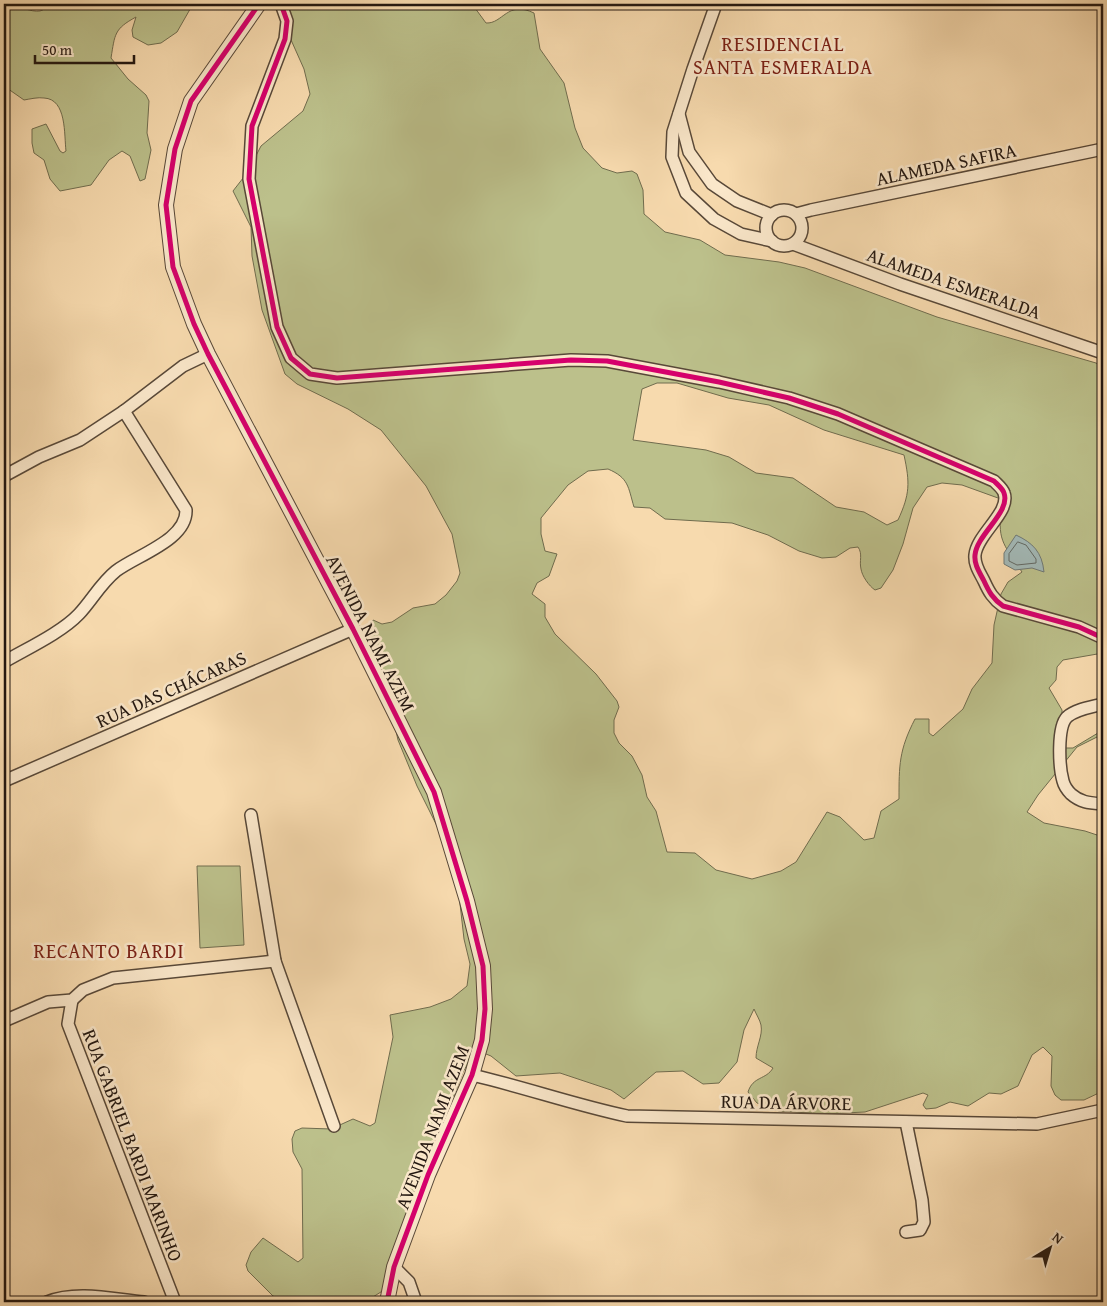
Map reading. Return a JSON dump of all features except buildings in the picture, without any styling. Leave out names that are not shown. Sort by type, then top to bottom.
[{"type":"street","name":"AVENIDA NAMI AZEM","points":[[259,4],[191,101],[175,149],[166,205],[173,267],[194,324],[208,354],[353,628],[434,792],[467,902],[483,966],[485,1009],[482,1040],[472,1075],[428,1175],[394,1267],[387,1302]]},
{"type":"street","points":[[281,4],[287,21],[285,39],[252,126],[250,179],[277,327],[291,358],[310,374],[337,378],[571,360],[607,361],[720,382],[789,398],[838,414],[994,482],[1004,491],[1006,500],[1003,508],[981,538],[975,555],[977,567],[990,594],[1002,606],[1079,627],[1103,638]]},
{"type":"street","name":"ALAMEDA ESMERALDA","points":[[716,4],[673,132],[672,157],[686,192],[714,219],[741,234],[772,241],[782,246],[793,244],[900,284],[1103,354]]},
{"type":"street","points":[[679,114],[689,152],[712,184],[737,201],[772,215]]},
{"type":"street","name":"ALAMEDA SAFIRA","points":[[796,214],[1103,149]]},
{"type":"street","points":[[772,241],[766,232],[766,226],[772,215],[780,210],[786,210],[796,214],[800,219],[801,236],[793,244]]},
{"type":"street","points":[[4,476],[39,457],[80,440],[124,411],[183,366],[208,354]]},
{"type":"street","points":[[4,662],[62,628],[78,615],[107,579],[117,570],[172,537],[181,528],[186,518],[186,510],[124,411]]},
{"type":"street","name":"RUA DAS CHÁCARAS","points":[[4,781],[353,628]]},
{"type":"street","points":[[1103,704],[1075,712],[1067,718],[1062,726],[1060,753],[1063,782],[1070,793],[1082,802],[1103,804]]},
{"type":"street","points":[[252,815],[275,961],[334,1126]]},
{"type":"street","points":[[4,1022],[48,1002],[72,1000],[83,990],[113,978],[275,961]]},
{"type":"street","name":"RUA GABRIEL BARDI MARINHO","points":[[72,1000],[68,1024],[175,1302]]},
{"type":"street","name":"RUA DA ÁRVORE","points":[[472,1075],[627,1116],[1037,1124],[1103,1110]]},
{"type":"street","points":[[906,1122],[922,1200],[924,1222],[920,1230],[906,1232]]},
{"type":"street","points":[[394,1267],[409,1282],[416,1302]]},
{"type":"street","points":[[47,1302],[72,1296],[144,1302]]},
{"type":"green space","points":[[4,4],[40,11],[51,4],[193,4],[177,32],[161,43],[148,45],[133,37],[132,30],[136,17],[119,29],[115,38],[111,58],[128,79],[146,95],[149,101],[147,133],[151,150],[145,179],[140,181],[130,156],[122,151],[109,160],[91,185],[60,191],[50,179],[44,160],[34,153],[32,129],[46,124],[60,151],[63,153],[66,151],[61,111],[57,104],[51,100],[39,98],[24,100],[4,86]]},
{"type":"green space","points":[[275,4],[465,4],[475,8],[486,23],[497,20],[518,9],[534,13],[540,49],[564,83],[575,128],[583,148],[602,168],[617,173],[632,171],[637,174],[643,190],[644,214],[665,232],[700,240],[725,255],[779,262],[805,268],[937,317],[1096,363],[1103,367],[1103,653],[1063,660],[1057,667],[1056,680],[1049,688],[1062,710],[1062,745],[1065,748],[1073,748],[1103,730],[1103,734],[1077,747],[1038,795],[1027,812],[1044,823],[1085,831],[1103,837],[1103,1091],[1084,1100],[1061,1100],[1055,1095],[1051,1086],[1052,1056],[1043,1047],[1032,1055],[1018,1086],[1001,1094],[989,1093],[968,1106],[950,1102],[936,1108],[926,1109],[923,1105],[928,1095],[923,1093],[865,1112],[824,1114],[779,1111],[757,1103],[748,1092],[753,1083],[767,1075],[773,1068],[756,1058],[761,1025],[754,1009],[744,1030],[737,1062],[719,1083],[703,1084],[683,1071],[656,1072],[624,1099],[611,1090],[560,1073],[516,1076],[491,1056],[476,1050],[463,1072],[437,1139],[426,1159],[384,1290],[365,1302],[288,1302],[273,1296],[248,1271],[246,1265],[251,1252],[263,1238],[298,1262],[303,1258],[302,1169],[293,1152],[292,1139],[295,1131],[302,1128],[331,1129],[353,1119],[370,1126],[375,1123],[393,1037],[390,1015],[430,1007],[451,999],[467,986],[470,964],[464,939],[459,895],[438,828],[417,786],[398,740],[394,722],[404,718],[373,651],[368,626],[373,620],[382,624],[392,622],[413,608],[435,604],[446,595],[457,581],[460,573],[452,534],[426,486],[381,430],[348,409],[297,384],[285,374],[262,310],[252,256],[251,227],[233,191],[247,173],[261,146],[303,111],[310,94],[304,69]],"holes":[[[657,383],[677,383],[728,398],[769,405],[824,430],[904,455],[908,488],[905,503],[898,520],[887,525],[864,512],[836,507],[793,478],[756,473],[729,457],[706,450],[633,440],[642,389]],[[608,469],[615,472],[627,484],[634,507],[650,508],[665,519],[732,523],[768,535],[799,551],[822,558],[836,557],[850,548],[858,547],[863,575],[875,590],[881,588],[893,570],[903,544],[913,508],[927,487],[942,483],[962,485],[998,498],[1004,503],[1002,504],[1001,533],[1006,547],[1022,572],[1008,582],[1001,594],[994,625],[992,663],[972,689],[963,709],[933,736],[929,733],[929,719],[915,719],[901,758],[899,799],[881,811],[874,838],[864,840],[840,817],[827,812],[796,862],[781,871],[752,879],[716,870],[695,853],[667,852],[656,811],[647,797],[642,775],[632,756],[619,743],[614,733],[614,720],[619,707],[617,701],[596,674],[555,634],[545,617],[545,604],[532,594],[537,583],[549,576],[557,554],[545,551],[541,534],[541,518],[568,485],[588,471]]]},
{"type":"green space","points":[[197,866],[240,866],[244,945],[200,948]]},
{"type":"water","points":[[1016,535],[1036,549],[1044,572],[1032,568],[1015,570],[1004,564],[1004,553]]},
{"type":"cycle path","points":[[259,4],[191,101],[175,149],[166,205],[173,267],[194,324],[208,354],[353,629],[434,792],[467,901],[483,966],[485,1009],[482,1040],[472,1075],[428,1175],[394,1267],[387,1302]]},
{"type":"cycle path","points":[[281,4],[287,21],[285,39],[252,126],[249,179],[277,327],[291,358],[310,374],[337,378],[571,360],[607,361],[719,382],[789,398],[838,414],[994,481],[1003,491],[1005,500],[1003,508],[981,539],[975,555],[975,562],[992,595],[1003,606],[1079,627],[1103,638]]},
{"type":"district","name":"RESIDENCIAL SANTA ESMERALDA","points":[[783,56]]},
{"type":"district","name":"RECANTO BARDI","points":[[109,951]]}]
